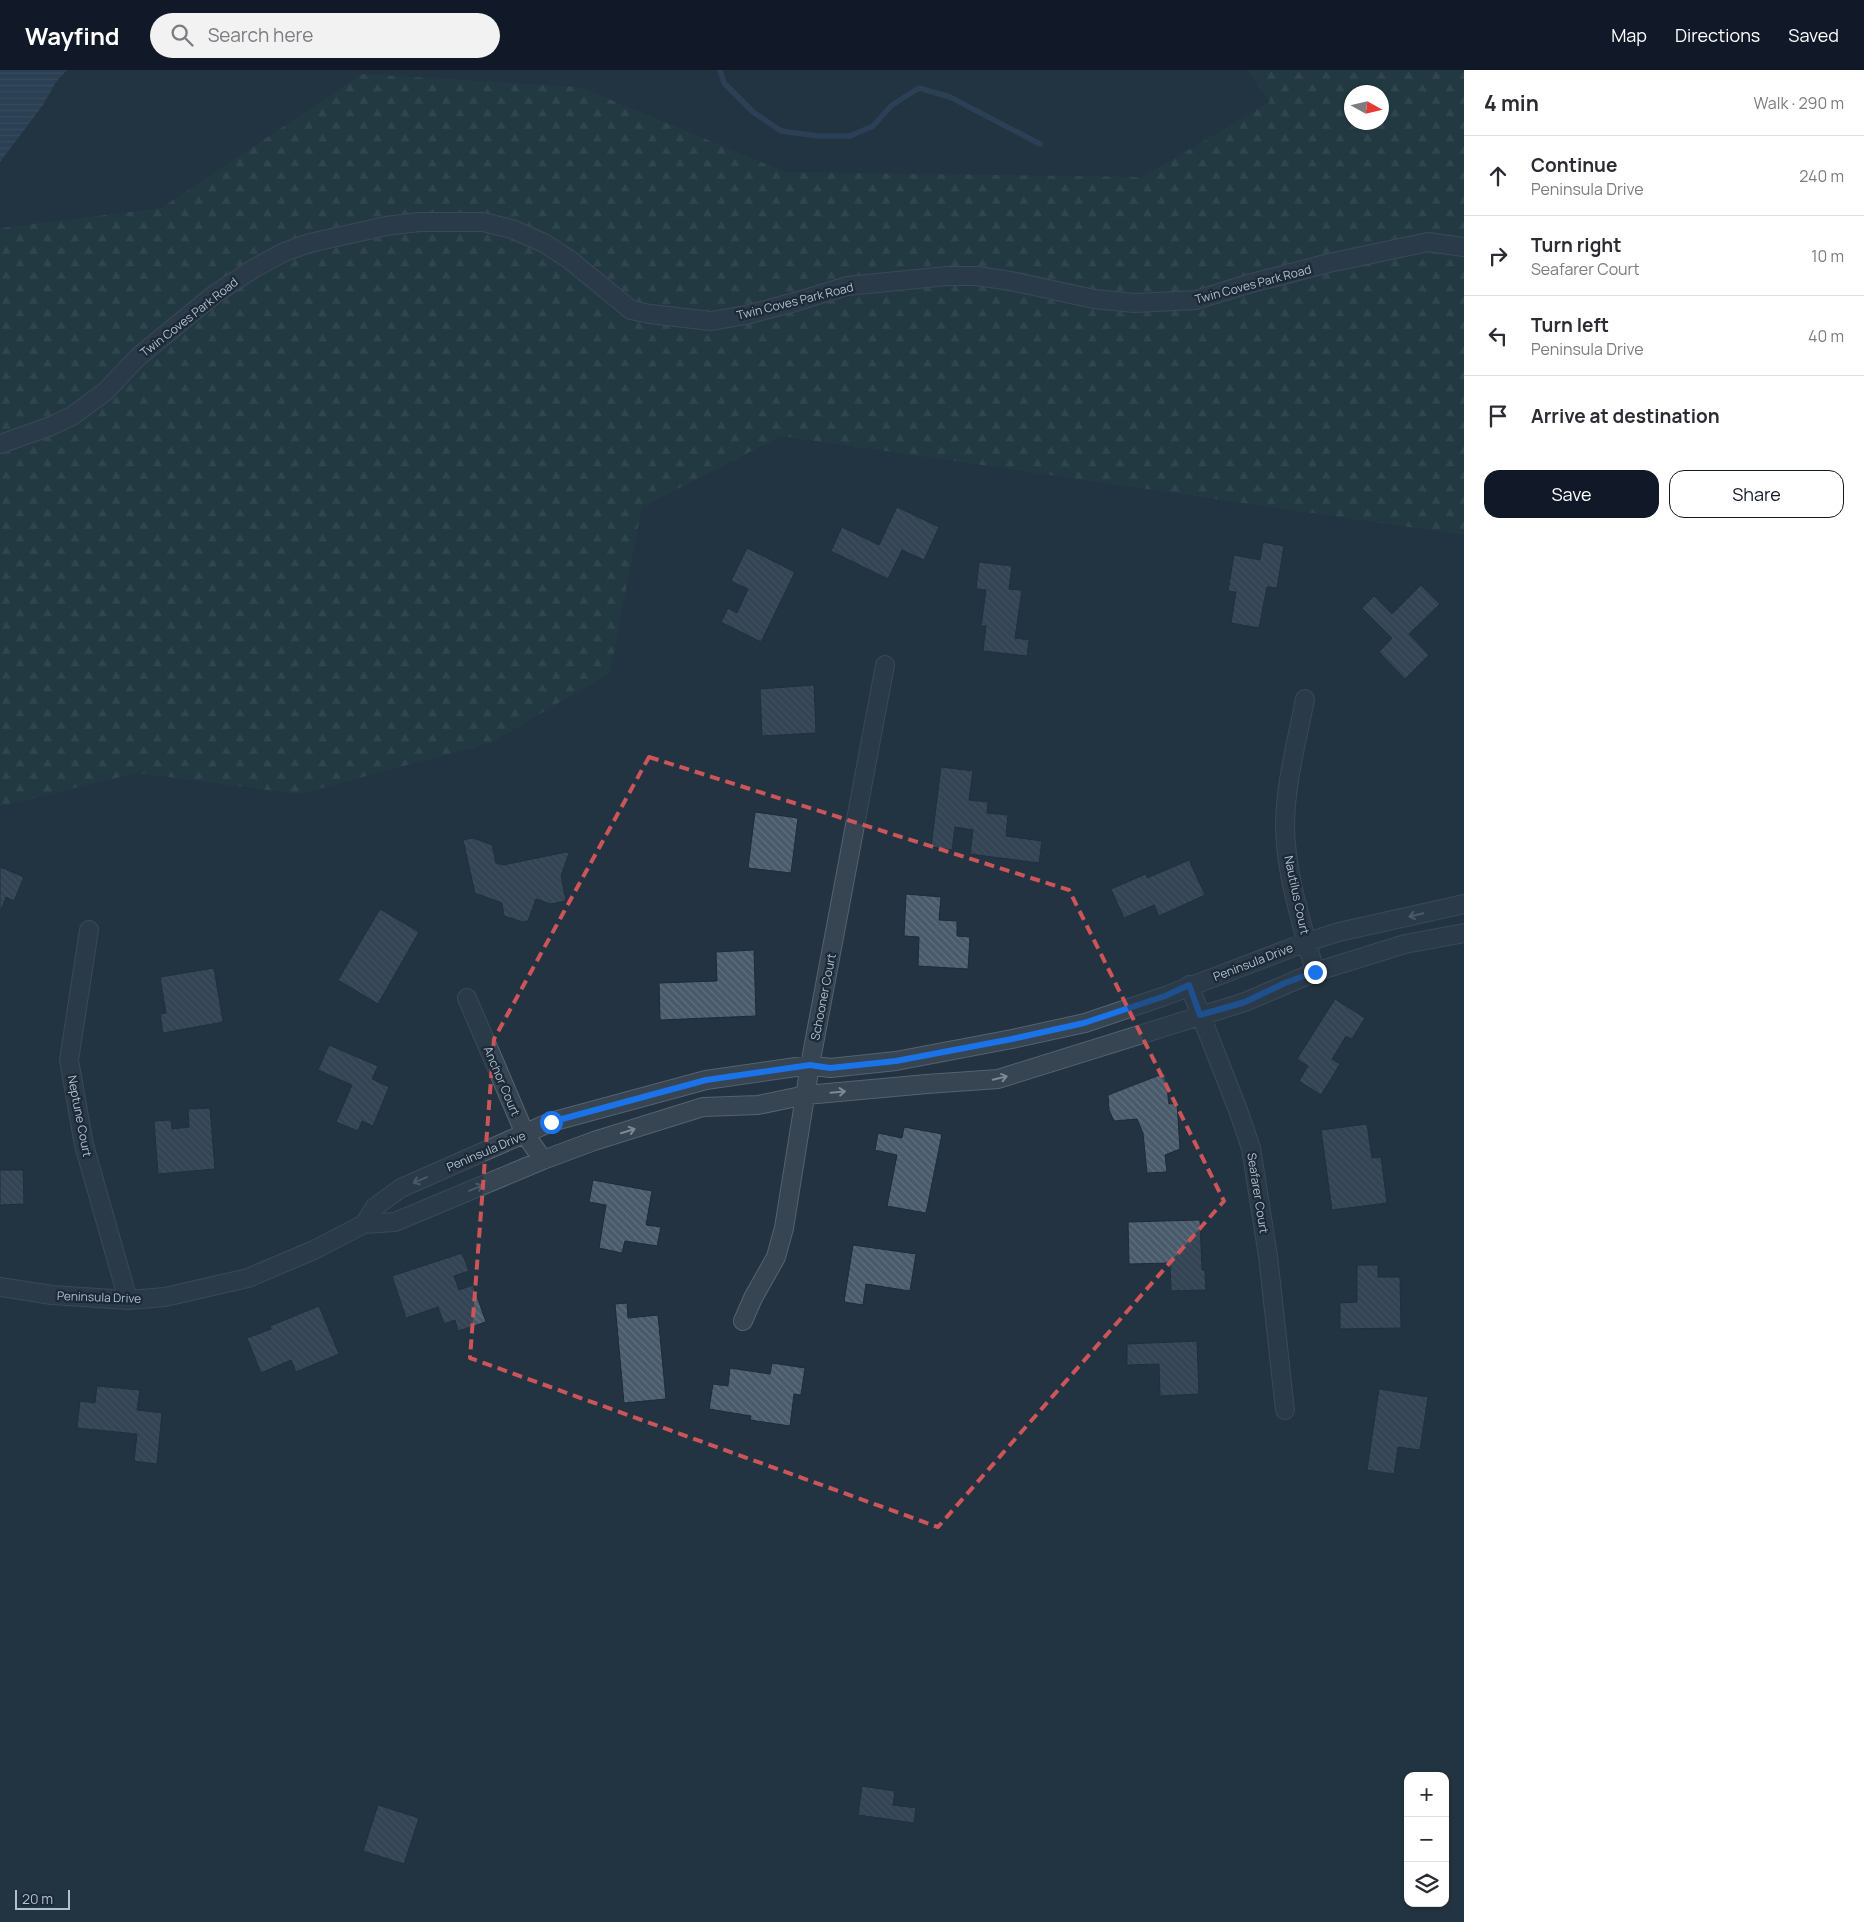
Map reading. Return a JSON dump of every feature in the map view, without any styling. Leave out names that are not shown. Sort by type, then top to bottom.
[{"type":"street","name":"Twin Coves Park Road","points":[[0,444],[51,426],[72,416],[106,391],[138,357],[216,294],[253,269],[284,252],[310,243],[386,226],[419,222],[483,222],[512,228],[570,260],[631,310],[711,321],[746,315],[847,286],[947,276],[977,276],[1011,281],[1094,299],[1134,303],[1196,300],[1329,263],[1428,242],[1464,247]]},
{"type":"street","name":"Schooner Court","points":[[743,1321],[753,1298],[776,1257],[784,1228],[810,1065],[885,666]]},
{"type":"street","name":"Nautilus Court","points":[[1305,699],[1286,795],[1285,827],[1288,869],[1315,972]]},
{"type":"street","name":"Peninsula Drive","points":[[364,1224],[375,1207],[401,1188],[551,1122],[706,1080],[810,1065],[830,1068],[896,1061],[1084,1023],[1165,996],[1189,985],[1307,942],[1339,932],[1464,904]]},
{"type":"street","name":"Neptune Court","points":[[89,930],[69,1060],[84,1145],[128,1300]]},
{"type":"street","name":"Peninsula Drive","points":[[0,1287],[52,1295],[128,1300],[165,1297],[248,1278],[314,1250],[364,1224],[395,1222],[543,1160],[594,1141],[703,1107],[758,1105],[806,1096],[926,1084],[998,1080],[1245,1002],[1285,983],[1315,972],[1405,944],[1464,933]]},
{"type":"street","name":"Seafarer Court","points":[[1189,985],[1251,1148],[1268,1256],[1284,1410]]},
{"type":"street","name":"Anchor Court","points":[[467,998],[525,1134],[543,1160]]},
{"type":"highlighted area","points":[[649,757],[1069,890],[1224,1201],[938,1527],[470,1358],[494,1039]]},
{"type":"green space","points":[[1247,70],[1464,70],[1464,535],[781,436],[642,507],[610,673],[490,743],[299,794],[137,773],[0,806],[0,228],[161,208],[362,74],[580,87],[785,172],[1142,177],[1270,102]]},
{"type":"water","points":[[0,70],[67,70],[56,82],[43,105],[0,162]]},
{"type":"building","points":[[897,507],[939,527],[924,560],[902,550],[888,579],[831,551],[842,527],[879,545]]},
{"type":"building","points":[[1263,542],[1284,546],[1277,588],[1267,587],[1259,628],[1231,623],[1236,592],[1228,591],[1234,555],[1260,560]]},
{"type":"building","points":[[747,548],[795,572],[761,642],[721,622],[728,608],[737,613],[748,589],[731,581]]},
{"type":"building","points":[[979,562],[1012,566],[1009,589],[1022,590],[1015,638],[1029,640],[1027,656],[983,651],[986,626],[981,626],[986,590],[976,589]]},
{"type":"building","points":[[1421,585],[1440,604],[1409,634],[1429,655],[1405,679],[1379,652],[1392,638],[1362,608],[1374,596],[1392,614]]},
{"type":"building","points":[[814,685],[816,733],[762,736],[760,689]]},
{"type":"building","points":[[941,767],[973,771],[969,800],[988,802],[987,813],[1008,815],[1006,836],[1042,841],[1039,863],[970,854],[973,830],[955,827],[952,850],[931,847]]},
{"type":"building","points":[[755,812],[798,818],[791,873],[748,868]]},
{"type":"building","points":[[473,838],[492,845],[496,863],[503,865],[566,852],[569,853],[561,876],[566,901],[551,904],[536,899],[528,921],[523,922],[504,916],[502,903],[475,893],[463,840]]},
{"type":"building","points":[[1189,860],[1205,895],[1159,916],[1154,905],[1124,918],[1111,889],[1146,874],[1147,878]]},
{"type":"building","points":[[0,867],[24,877],[14,901],[6,897],[0,913]]},
{"type":"building","points":[[906,894],[941,897],[939,920],[957,921],[957,936],[970,937],[968,969],[918,966],[919,937],[904,936]]},
{"type":"building","points":[[380,909],[419,932],[378,1004],[338,980]]},
{"type":"building","points":[[754,950],[756,1016],[660,1020],[659,983],[717,981],[716,952]]},
{"type":"building","points":[[214,968],[223,1022],[163,1033],[160,1014],[166,1013],[160,977]]},
{"type":"building","points":[[1335,999],[1365,1018],[1352,1039],[1346,1036],[1332,1059],[1340,1064],[1321,1095],[1299,1081],[1308,1066],[1297,1059]]},
{"type":"building","points":[[329,1045],[378,1066],[372,1079],[389,1087],[373,1126],[362,1121],[358,1131],[336,1122],[352,1085],[318,1070]]},
{"type":"building","points":[[1165,1073],[1169,1104],[1177,1103],[1180,1149],[1165,1155],[1167,1172],[1147,1173],[1143,1133],[1137,1119],[1114,1121],[1109,1110],[1108,1095]]},
{"type":"building","points":[[210,1108],[215,1169],[158,1174],[154,1121],[171,1120],[172,1129],[189,1127],[188,1109]]},
{"type":"building","points":[[1367,1124],[1372,1158],[1381,1157],[1387,1203],[1332,1210],[1321,1130]]},
{"type":"building","points":[[904,1127],[942,1134],[926,1213],[887,1206],[897,1155],[875,1150],[878,1133],[902,1138]]},
{"type":"building","points":[[0,1170],[23,1170],[24,1204],[0,1205]]},
{"type":"building","points":[[593,1180],[652,1191],[646,1225],[661,1227],[657,1246],[625,1241],[622,1253],[599,1248],[606,1205],[589,1202]]},
{"type":"building","points":[[1200,1220],[1202,1270],[1205,1270],[1206,1290],[1171,1291],[1170,1263],[1129,1264],[1128,1222]]},
{"type":"building","points":[[853,1245],[916,1254],[910,1291],[866,1284],[863,1305],[844,1302]]},
{"type":"building","points":[[462,1253],[469,1271],[454,1276],[459,1290],[473,1285],[486,1322],[458,1331],[455,1320],[444,1324],[438,1307],[406,1318],[392,1276]]},
{"type":"building","points":[[1357,1265],[1378,1265],[1378,1277],[1400,1277],[1401,1328],[1340,1329],[1340,1303],[1357,1302]]},
{"type":"building","points":[[627,1303],[628,1318],[658,1315],[666,1399],[624,1403],[615,1304]]},
{"type":"building","points":[[319,1306],[339,1354],[296,1372],[291,1360],[261,1373],[247,1338],[271,1329],[270,1326]]},
{"type":"building","points":[[1197,1341],[1199,1394],[1160,1396],[1159,1364],[1127,1365],[1127,1344]]},
{"type":"building","points":[[772,1363],[805,1368],[801,1395],[794,1394],[790,1426],[750,1420],[751,1416],[709,1409],[713,1384],[728,1386],[730,1368],[770,1374]]},
{"type":"building","points":[[97,1386],[140,1390],[137,1410],[162,1413],[157,1464],[134,1461],[137,1434],[77,1428],[80,1401],[95,1403]]},
{"type":"building","points":[[1379,1389],[1428,1397],[1420,1450],[1398,1447],[1394,1474],[1367,1470]]},
{"type":"building","points":[[862,1786],[895,1791],[893,1805],[916,1808],[914,1823],[858,1815]]},
{"type":"building","points":[[378,1805],[419,1818],[404,1864],[363,1851]]},
{"type":"waterway","points":[[720,70],[724,83],[753,112],[781,131],[818,136],[850,136],[873,126],[892,105],[919,88],[950,97],[1040,144]]},
{"type":"route","points":[[551,1122],[706,1080],[810,1065],[830,1068],[896,1061],[1012,1039],[1084,1023],[1165,996],[1189,985],[1200,1015],[1245,1002],[1285,983],[1315,972]]}]
